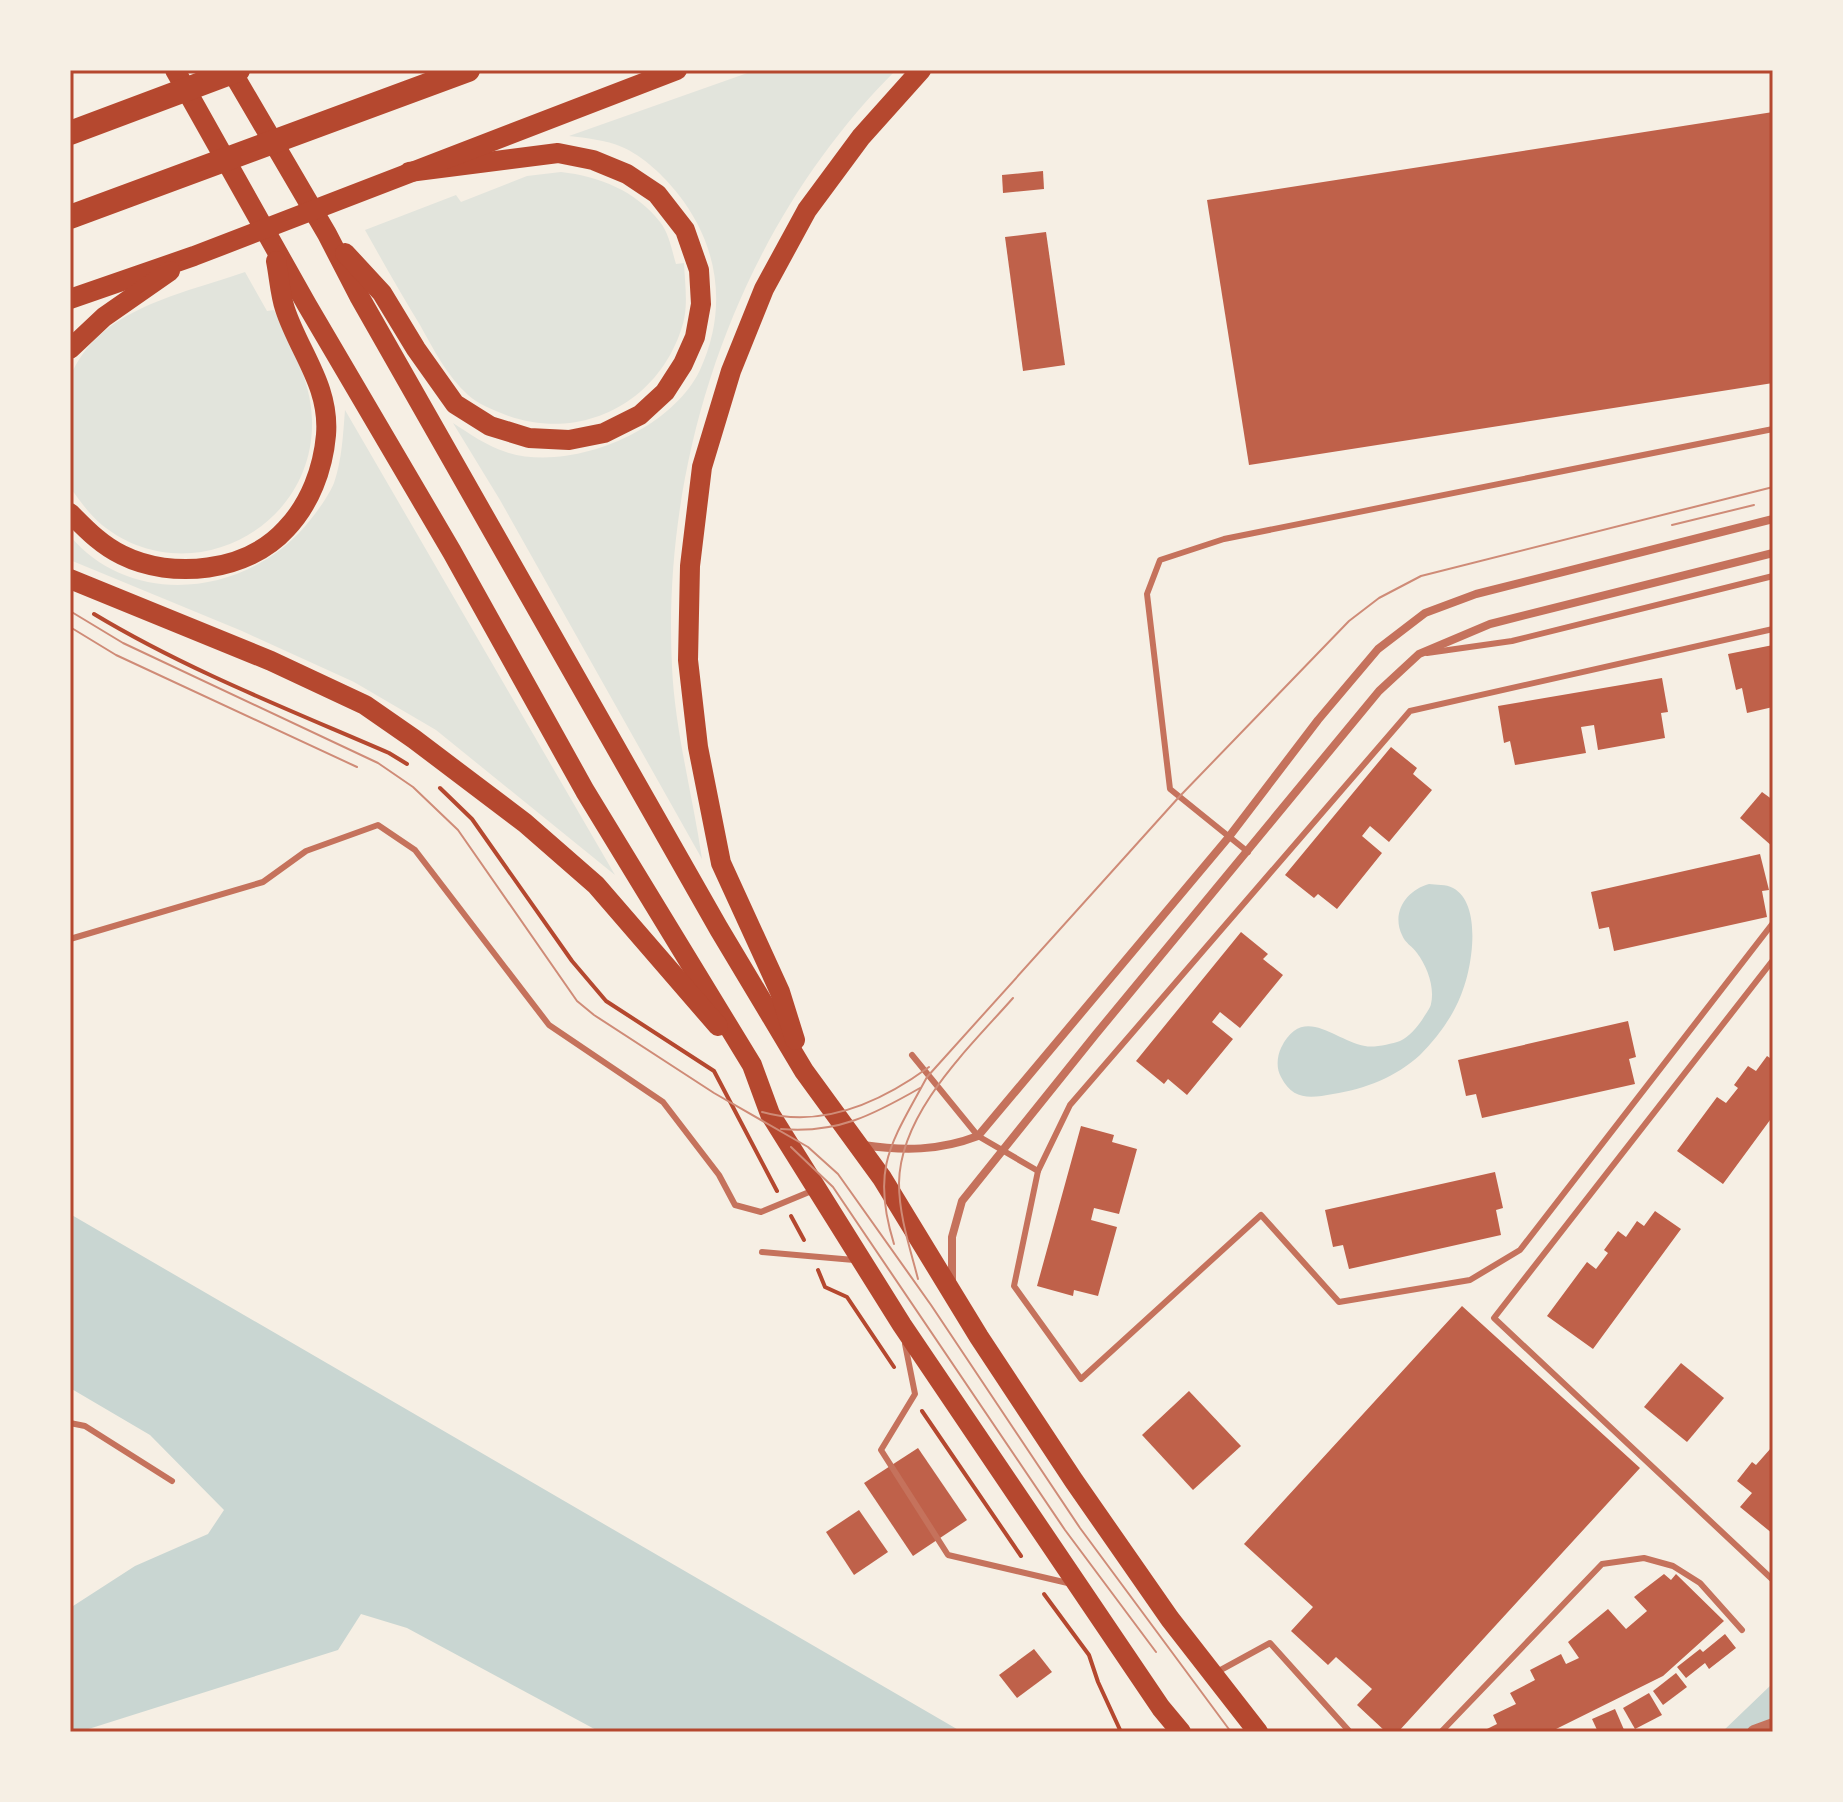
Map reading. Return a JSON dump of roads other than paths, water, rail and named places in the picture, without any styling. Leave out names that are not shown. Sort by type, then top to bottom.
[{"type":"highway","points":[[70,133],[238,70]]},
{"type":"highway","points":[[70,217],[468,70]]},
{"type":"main road","points":[[175,70],[307,305],[452,552],[585,791],[752,1065],[770,1114],[902,1325],[1161,1708],[1181,1732]]},
{"type":"main road","points":[[231,70],[327,234],[359,296],[719,929],[804,1071],[882,1178],[979,1337],[1074,1481],[1170,1619],[1258,1732]]},
{"type":"main road","points":[[70,299],[194,256],[677,70]]},
{"type":"main road","points":[[804,1071],[780,992],[721,863],[698,747],[688,660],[690,566],[702,467],[731,371],[764,289],[807,210],[861,137],[921,70]]},
{"type":"main road","points":[[327,234],[382,293],[455,404],[490,426],[529,438],[569,440],[604,433],[640,415],[665,392],[695,337],[701,304],[699,270],[685,230],[657,194],[627,174],[593,160],[558,153],[409,172]]},
{"type":"main road","points":[[70,513],[92,536],[122,555],[160,568],[202,569],[232,562],[261,549],[286,530],[308,500],[320,466],[326,434],[325,407],[318,379],[285,309],[272,238]]},
{"type":"main road","points":[[70,349],[104,317],[194,256]]},
{"type":"main road","points":[[70,579],[271,661],[365,705],[414,739],[525,823],[596,885],[752,1065]]},
{"type":"street","points":[[855,1144],[905,1151],[956,1144],[978,1136],[1228,838],[1318,720],[1378,649],[1425,613],[1476,594],[1773,519]]},
{"type":"street","points":[[951,1290],[952,1237],[962,1201],[1379,691],[1419,654],[1490,624],[1773,553]]},
{"type":"street","points":[[1754,1732],[1773,1725]]},
{"type":"lane","points":[[1248,852],[1170,789],[1147,594],[1160,560],[1224,539],[1773,429]]},
{"type":"lane","points":[[1419,654],[1512,641],[1773,576]]},
{"type":"lane","points":[[1773,629],[1410,711],[1070,1105],[1038,1171],[1014,1286],[1081,1379],[1261,1215],[1339,1302],[1470,1280],[1520,1250],[1773,923]]},
{"type":"lane","points":[[70,939],[263,882],[306,851],[378,825],[415,850],[549,1025],[663,1102],[719,1175],[735,1205],[761,1212],[817,1188]]},
{"type":"lane","points":[[1773,960],[1494,1318],[1773,1580]]},
{"type":"lane","points":[[912,1055],[978,1136],[1038,1171]]},
{"type":"lane","points":[[762,1252],[862,1261]]},
{"type":"lane","points":[[902,1325],[915,1394],[881,1450],[948,1555],[1078,1585]]},
{"type":"lane","points":[[70,1423],[85,1426],[172,1481]]},
{"type":"lane","points":[[1441,1732],[1602,1564],[1644,1558],[1673,1566],[1700,1583],[1742,1630]]},
{"type":"lane","points":[[1213,1674],[1270,1643],[1350,1732]]},
{"type":"tram line","points":[[894,1244],[884,1195],[888,1156],[927,1077],[1179,797],[1349,621],[1379,598],[1421,576],[1773,487]]},
{"type":"tram line","points":[[1672,525],[1754,505]]},
{"type":"tram line","points":[[70,611],[123,643],[378,763],[413,787],[458,830],[577,1001],[714,1093],[808,1147],[838,1174],[931,1305],[1080,1528],[1231,1732]]},
{"type":"tram line","points":[[70,627],[116,655],[357,767]]},
{"type":"tram line","points":[[918,1279],[901,1208],[899,1183],[902,1157],[911,1131],[940,1083],[1013,998]]},
{"type":"tram line","points":[[762,1112],[807,1117],[850,1109],[891,1091],[929,1067]]},
{"type":"tram line","points":[[781,1129],[820,1128],[854,1120],[920,1088]]},
{"type":"tram line","points":[[791,1147],[833,1187],[1065,1530],[1156,1652]]}]
